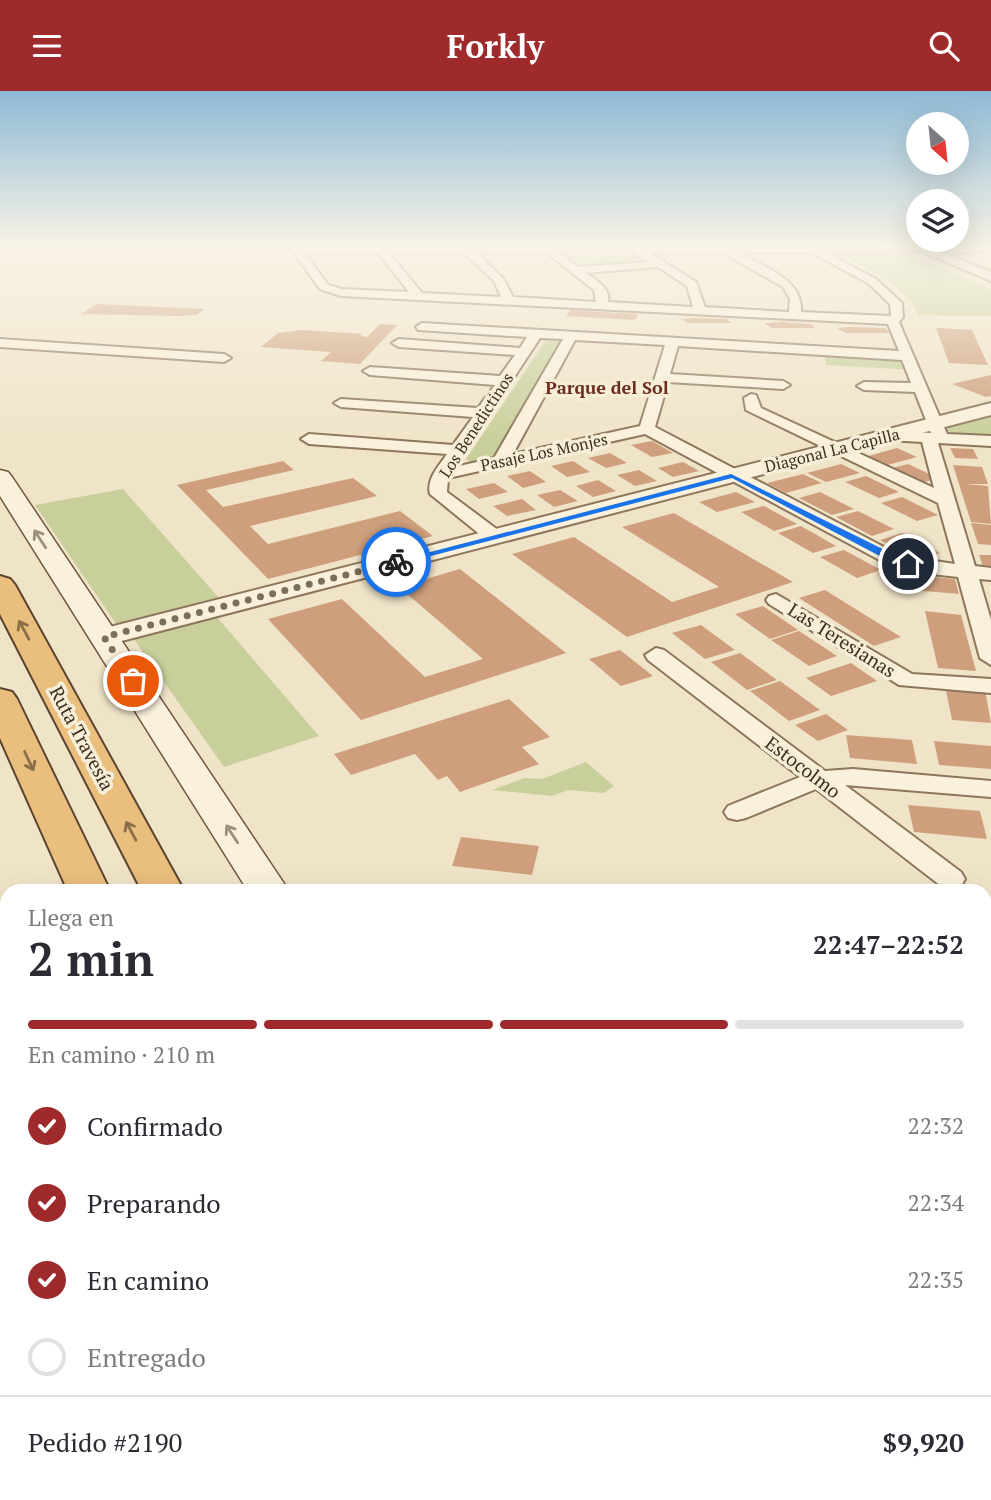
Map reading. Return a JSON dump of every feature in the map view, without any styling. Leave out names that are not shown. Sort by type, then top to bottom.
[{"type":"highway","name":"Ruta Travesía","points":[[0,585],[159,884]]},
{"type":"highway","points":[[0,699],[85,884]]},
{"type":"main road","points":[[0,477],[264,884]]},
{"type":"street","points":[[465,312],[536,334],[570,336],[650,325],[701,313],[893,321],[897,317],[897,312]]},
{"type":"street","points":[[422,327],[483,312]]},
{"type":"street","points":[[616,312],[650,325],[673,342],[907,356]]},
{"type":"street","points":[[794,312],[794,317]]},
{"type":"street","points":[[893,321],[920,388],[934,433],[948,501],[991,658]]},
{"type":"street","name":"Los Benedictinos","points":[[495,537],[439,494],[437,487],[441,475],[457,450],[536,334]]},
{"type":"street","points":[[501,461],[570,336]]},
{"type":"street","points":[[673,342],[647,429],[894,560],[991,575]]},
{"type":"street","points":[[0,343],[224,358]]},
{"type":"street","points":[[399,343],[524,352]]},
{"type":"street","points":[[370,371],[504,381]]},
{"type":"street","points":[[664,378],[783,386]]},
{"type":"street","points":[[870,404],[863,382],[920,388]]},
{"type":"street","points":[[751,398],[754,410],[948,501]]},
{"type":"street","points":[[341,403],[482,413]]},
{"type":"street","name":"Diagonal La Capilla","points":[[104,637],[888,435],[934,433],[991,409]]},
{"type":"street","name":"Pasaje Los Monjes","points":[[441,475],[647,429]]},
{"type":"street","points":[[934,433],[991,441]]},
{"type":"street","points":[[309,439],[457,450]]},
{"type":"street","name":"Las Teresianas","points":[[776,600],[906,680],[991,686]]},
{"type":"street","name":"Estocolmo","points":[[656,655],[951,879]]},
{"type":"street","points":[[737,812],[819,779],[853,777],[991,789]]},
{"type":"green space","points":[[916,312],[991,312],[991,316],[918,315]]},
{"type":"green space","points":[[546,340],[564,341],[494,460],[473,464],[466,459]]},
{"type":"green space","points":[[824,351],[907,356],[913,370],[826,365]]},
{"type":"green space","points":[[991,415],[991,438],[954,436],[945,429],[952,424]]},
{"type":"green space","points":[[123,489],[219,598],[117,625],[35,505]]},
{"type":"green space","points":[[216,616],[319,736],[224,767],[133,638]]},
{"type":"green space","points":[[586,762],[614,786],[604,793],[568,790],[552,796],[492,790],[524,778],[542,779]]},
{"type":"building","points":[[85,312],[201,312],[196,315],[179,316],[81,314]]},
{"type":"building","points":[[569,312],[638,314],[635,320],[566,316]]},
{"type":"building","points":[[681,319],[727,319],[731,323],[688,323]]},
{"type":"building","points":[[764,323],[811,324],[815,328],[772,328]]},
{"type":"building","points":[[380,324],[397,325],[360,364],[321,361],[331,352],[261,347],[278,333],[302,330],[363,334],[360,336],[367,337]]},
{"type":"building","points":[[837,328],[885,328],[890,333],[846,333]]},
{"type":"building","points":[[936,328],[972,330],[988,365],[949,363]]},
{"type":"building","points":[[991,375],[991,396],[986,397],[952,384]]},
{"type":"building","points":[[652,441],[673,453],[652,457],[631,445]]},
{"type":"building","points":[[897,448],[917,457],[884,466],[865,457]]},
{"type":"building","points":[[950,448],[973,449],[978,459],[955,458]]},
{"type":"building","points":[[610,453],[627,463],[606,468],[588,458]]},
{"type":"building","points":[[283,461],[294,470],[206,490],[223,507],[353,478],[377,496],[250,526],[268,544],[400,511],[433,536],[268,579],[177,485]]},
{"type":"building","points":[[573,461],[590,472],[567,477],[551,466]]},
{"type":"building","points":[[683,462],[699,471],[673,477],[658,468]]},
{"type":"building","points":[[841,464],[860,473],[826,482],[807,473]]},
{"type":"building","points":[[908,464],[938,478],[918,484],[888,469]]},
{"type":"building","points":[[953,465],[982,467],[988,484],[966,484],[988,486],[991,524],[971,522]]},
{"type":"building","points":[[639,470],[657,481],[635,486],[617,475]]},
{"type":"building","points":[[530,471],[546,482],[523,488],[507,476]]},
{"type":"building","points":[[803,474],[822,483],[786,493],[767,483]]},
{"type":"building","points":[[866,476],[899,492],[879,498],[845,482]]},
{"type":"building","points":[[598,480],[616,491],[593,497],[576,486]]},
{"type":"building","points":[[494,483],[508,492],[479,499],[466,489]]},
{"type":"building","points":[[560,490],[578,501],[554,507],[537,495]]},
{"type":"building","points":[[736,492],[755,502],[717,512],[699,502]]},
{"type":"building","points":[[820,492],[854,509],[832,515],[799,498]]},
{"type":"building","points":[[902,497],[938,515],[917,521],[881,503]]},
{"type":"building","points":[[522,499],[536,510],[507,516],[493,506]]},
{"type":"building","points":[[764,506],[797,524],[774,531],[741,512]]},
{"type":"building","points":[[858,511],[894,529],[872,536],[836,517]]},
{"type":"building","points":[[674,513],[793,582],[627,637],[512,554],[574,537],[672,602],[719,587],[622,527]]},
{"type":"building","points":[[971,523],[991,525],[991,545],[978,544]]},
{"type":"building","points":[[801,526],[836,546],[813,553],[778,533]]},
{"type":"building","points":[[902,533],[940,553],[918,560],[880,540]]},
{"type":"building","points":[[844,550],[881,570],[857,578],[820,557]]},
{"type":"building","points":[[979,555],[991,555],[991,570],[984,569]]},
{"type":"building","points":[[460,569],[566,653],[361,720],[268,619],[342,599],[425,677],[483,659],[399,587]]},
{"type":"building","points":[[899,574],[955,579],[959,594],[902,589]]},
{"type":"building","points":[[825,590],[901,637],[874,646],[799,598]]},
{"type":"building","points":[[763,606],[798,630],[770,639],[735,614]]},
{"type":"building","points":[[925,611],[961,615],[976,671],[938,668]]},
{"type":"building","points":[[701,625],[735,650],[705,659],[672,633]]},
{"type":"building","points":[[799,631],[837,656],[809,666],[771,640]]},
{"type":"building","points":[[620,650],[653,676],[621,686],[589,659]]},
{"type":"building","points":[[740,653],[777,680],[747,690],[711,662]]},
{"type":"building","points":[[851,663],[877,681],[831,696],[806,678]]},
{"type":"building","points":[[780,681],[820,710],[789,721],[750,691]]},
{"type":"building","points":[[945,686],[985,690],[991,723],[952,720]]},
{"type":"building","points":[[509,699],[550,737],[522,747],[539,764],[460,792],[447,776],[438,780],[415,754],[351,775],[334,754]]},
{"type":"building","points":[[826,714],[848,730],[818,741],[795,725]]},
{"type":"building","points":[[846,735],[912,740],[917,764],[850,758]]},
{"type":"building","points":[[934,741],[991,746],[991,769],[939,765]]},
{"type":"building","points":[[908,805],[980,811],[987,839],[914,832]]},
{"type":"building","points":[[461,837],[539,846],[532,875],[452,866]]},
{"type":"way so far","points":[[133,681],[104,637],[396,562]]},
{"type":"district","name":"Parque del Sol","points":[[607,388]]},
{"type":"route","points":[[396,562],[733,475],[894,560],[908,564]]}]
